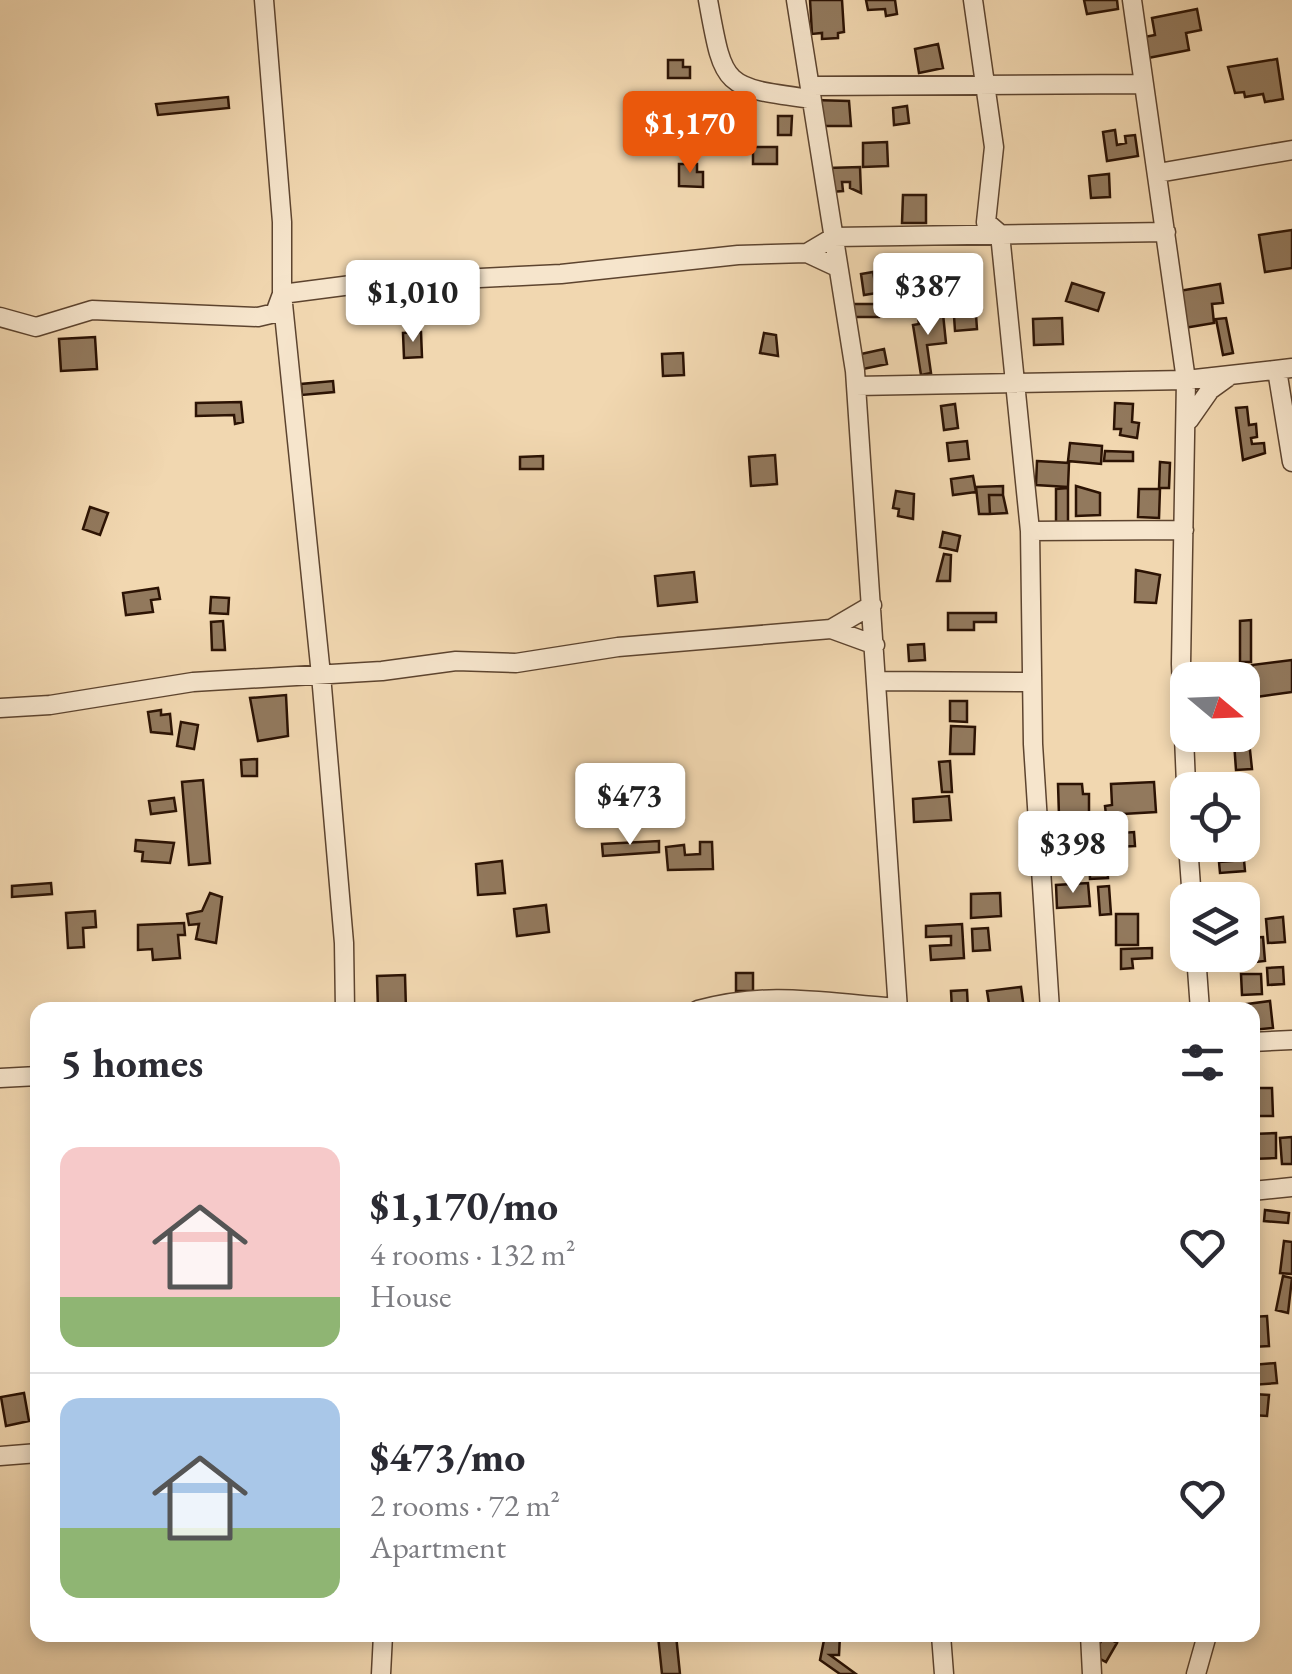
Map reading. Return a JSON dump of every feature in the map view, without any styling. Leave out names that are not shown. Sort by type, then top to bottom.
[{"type":"street","points":[[264,0],[282,222],[282,294],[321,675],[344,943],[345,1002]]},
{"type":"street","points":[[708,0],[720,62],[733,82],[744,89],[810,93],[1143,84]]},
{"type":"street","points":[[796,0],[856,386],[898,1002]]},
{"type":"street","points":[[973,0],[994,147],[986,222],[1000,234],[1030,531],[1031,682],[1050,1002]]},
{"type":"street","points":[[1132,0],[1189,420],[1181,664],[1185,772]]},
{"type":"street","points":[[1158,174],[1292,150]]},
{"type":"street","points":[[807,253],[834,237],[1166,232]]},
{"type":"street","points":[[282,294],[359,284],[561,274],[738,255],[807,253],[837,267]]},
{"type":"street","points":[[0,317],[36,327],[92,310],[258,317],[275,314],[282,294]]},
{"type":"street","points":[[856,386],[1186,380],[1284,369],[1292,462]]},
{"type":"street","points":[[1189,420],[1210,390],[1228,377]]},
{"type":"street","points":[[1030,531],[1184,530]]},
{"type":"street","points":[[831,629],[872,605]]},
{"type":"street","points":[[0,708],[50,706],[193,682],[321,675],[456,661],[516,663],[618,647],[831,629],[875,645]]},
{"type":"street","points":[[877,681],[1031,682]]},
{"type":"street","points":[[1197,972],[1199,1002]]},
{"type":"street","points":[[739,1002],[759,998],[810,1002]]},
{"type":"street","points":[[1260,1042],[1292,1040]]},
{"type":"street","points":[[0,1078],[30,1076]]},
{"type":"street","points":[[1260,1190],[1292,1187]]},
{"type":"street","points":[[0,1456],[30,1453]]},
{"type":"street","points":[[382,1674],[383,1642]]},
{"type":"street","points":[[942,1642],[944,1674]]},
{"type":"street","points":[[1090,1642],[1092,1674]]},
{"type":"street","points":[[1196,1674],[1205,1642]]},
{"type":"building","points":[[810,0],[842,0],[844,32],[838,33],[838,38],[822,39],[822,33],[812,34]]},
{"type":"building","points":[[866,0],[895,0],[897,14],[886,16],[885,9],[868,10]]},
{"type":"building","points":[[1084,0],[1117,0],[1118,9],[1087,14]]},
{"type":"building","points":[[1197,9],[1201,30],[1186,33],[1189,50],[1143,59],[1139,38],[1155,35],[1152,18]]},
{"type":"building","points":[[938,44],[943,68],[919,73],[915,49]]},
{"type":"building","points":[[1277,59],[1283,99],[1265,102],[1263,94],[1245,97],[1244,92],[1235,93],[1228,67]]},
{"type":"building","points":[[668,60],[683,60],[683,67],[690,67],[690,78],[668,78]]},
{"type":"building","points":[[228,97],[229,108],[158,115],[156,104]]},
{"type":"building","points":[[813,100],[849,101],[851,126],[817,126]]},
{"type":"building","points":[[907,106],[909,123],[894,125],[893,108]]},
{"type":"building","points":[[778,116],[792,116],[791,135],[778,135]]},
{"type":"building","points":[[1115,130],[1117,145],[1126,143],[1125,136],[1135,135],[1138,156],[1107,161],[1103,132]]},
{"type":"building","points":[[887,142],[888,166],[863,167],[863,143]]},
{"type":"building","points":[[753,147],[777,147],[777,164],[753,164]]},
{"type":"building","points":[[679,164],[697,164],[697,172],[703,172],[703,187],[679,186]]},
{"type":"building","points":[[860,167],[861,193],[850,188],[850,182],[842,182],[843,191],[831,192],[828,168]]},
{"type":"building","points":[[1109,174],[1110,197],[1091,198],[1089,176]]},
{"type":"building","points":[[903,195],[926,195],[926,223],[902,223]]},
{"type":"building","points":[[1292,230],[1292,268],[1265,272],[1259,235]]},
{"type":"building","points":[[937,260],[942,283],[914,289],[909,266]]},
{"type":"building","points":[[899,264],[900,291],[881,292],[879,265]]},
{"type":"building","points":[[873,272],[877,293],[864,295],[861,274]]},
{"type":"building","points":[[1072,283],[1104,293],[1098,311],[1066,301]]},
{"type":"building","points":[[1220,284],[1223,303],[1212,304],[1214,323],[1184,328],[1179,291]]},
{"type":"building","points":[[848,304],[879,304],[879,317],[847,317]]},
{"type":"building","points":[[943,314],[946,343],[927,345],[931,373],[921,375],[913,325],[919,324],[918,317]]},
{"type":"building","points":[[976,315],[977,329],[955,331],[954,316]]},
{"type":"building","points":[[1062,318],[1063,344],[1034,345],[1033,319]]},
{"type":"building","points":[[1226,318],[1233,353],[1223,355],[1216,319]]},
{"type":"building","points":[[421,332],[422,357],[404,358],[403,333]]},
{"type":"building","points":[[764,333],[776,335],[778,356],[760,353]]},
{"type":"building","points":[[95,337],[97,369],[61,371],[59,339]]},
{"type":"building","points":[[884,349],[887,364],[863,369],[861,354]]},
{"type":"building","points":[[683,353],[684,375],[663,376],[662,354]]},
{"type":"building","points":[[333,381],[334,392],[302,395],[301,384]]},
{"type":"building","points":[[241,402],[243,422],[235,424],[234,415],[196,416],[196,403]]},
{"type":"building","points":[[1115,403],[1133,404],[1132,422],[1139,423],[1137,438],[1120,435],[1121,429],[1114,429]]},
{"type":"building","points":[[955,404],[958,428],[944,430],[941,406]]},
{"type":"building","points":[[1247,407],[1249,425],[1256,424],[1257,437],[1251,438],[1252,444],[1264,443],[1265,453],[1243,460],[1236,408]]},
{"type":"building","points":[[967,441],[969,459],[949,461],[947,443]]},
{"type":"building","points":[[1070,443],[1102,446],[1101,464],[1068,461]]},
{"type":"building","points":[[1105,451],[1133,452],[1133,461],[1104,461]]},
{"type":"building","points":[[775,455],[777,484],[751,486],[749,457]]},
{"type":"building","points":[[543,456],[543,469],[520,469],[520,457]]},
{"type":"building","points":[[1037,461],[1069,463],[1068,487],[1036,485]]},
{"type":"building","points":[[1160,462],[1170,463],[1169,488],[1159,488]]},
{"type":"building","points":[[973,476],[976,492],[953,495],[951,479]]},
{"type":"building","points":[[1003,486],[1003,495],[989,495],[990,514],[979,514],[976,487]]},
{"type":"building","points":[[1076,486],[1100,493],[1100,515],[1076,516]]},
{"type":"building","points":[[1068,488],[1068,524],[1056,524],[1056,489]]},
{"type":"building","points":[[1139,489],[1160,489],[1159,518],[1138,517]]},
{"type":"building","points":[[896,491],[914,494],[913,519],[898,516],[899,509],[893,508]]},
{"type":"building","points":[[989,495],[1003,495],[1007,513],[990,514]]},
{"type":"building","points":[[90,507],[108,513],[100,535],[83,529]]},
{"type":"building","points":[[943,532],[960,536],[957,551],[940,547]]},
{"type":"building","points":[[944,554],[951,555],[950,581],[937,581]]},
{"type":"building","points":[[1136,570],[1160,575],[1156,603],[1135,602]]},
{"type":"building","points":[[694,572],[697,602],[658,606],[655,576]]},
{"type":"building","points":[[158,588],[160,599],[151,600],[153,612],[126,615],[123,593]]},
{"type":"building","points":[[211,597],[229,598],[228,614],[210,613]]},
{"type":"building","points":[[948,613],[996,613],[996,622],[974,622],[974,630],[948,630]]},
{"type":"building","points":[[1251,620],[1251,662],[1240,662],[1240,621]]},
{"type":"building","points":[[223,621],[225,650],[212,650],[211,622]]},
{"type":"building","points":[[924,644],[925,660],[909,661],[908,645]]},
{"type":"building","points":[[1292,660],[1292,692],[1260,696],[1260,664]]},
{"type":"building","points":[[286,695],[288,736],[258,741],[250,698]]},
{"type":"building","points":[[950,701],[967,701],[967,722],[950,721]]},
{"type":"building","points":[[161,710],[161,715],[170,714],[172,734],[151,732],[148,712]]},
{"type":"building","points":[[181,722],[198,725],[194,749],[177,746]]},
{"type":"building","points":[[951,726],[975,727],[974,754],[950,754]]},
{"type":"building","points":[[1235,752],[1250,752],[1252,769],[1236,770]]},
{"type":"building","points":[[257,759],[257,776],[242,776],[241,760]]},
{"type":"building","points":[[950,761],[952,792],[942,792],[939,762]]},
{"type":"building","points":[[203,780],[210,863],[189,865],[182,782]]},
{"type":"building","points":[[1154,782],[1156,812],[1106,815],[1105,806],[1112,805],[1111,784]]},
{"type":"building","points":[[1058,784],[1082,784],[1083,794],[1089,794],[1089,815],[1059,816]]},
{"type":"building","points":[[949,796],[951,820],[914,822],[913,799]]},
{"type":"building","points":[[174,798],[176,811],[151,814],[149,801]]},
{"type":"building","points":[[1109,819],[1122,819],[1122,833],[1134,832],[1135,846],[1114,847],[1114,842],[1109,842]]},
{"type":"building","points":[[136,840],[174,843],[170,863],[142,861],[143,852],[135,851]]},
{"type":"building","points":[[659,841],[659,852],[603,856],[602,844]]},
{"type":"building","points":[[700,842],[712,842],[713,869],[668,870],[666,847],[684,845],[685,855],[700,854]]},
{"type":"building","points":[[1106,848],[1108,878],[1090,879],[1089,849]]},
{"type":"building","points":[[502,861],[505,893],[478,895],[476,864]]},
{"type":"building","points":[[1219,862],[1244,862],[1245,871],[1220,873]]},
{"type":"building","points":[[51,883],[52,894],[12,897],[12,886]]},
{"type":"building","points":[[1088,883],[1090,906],[1057,908],[1056,885]]},
{"type":"building","points":[[1109,886],[1111,914],[1100,915],[1098,887]]},
{"type":"building","points":[[210,893],[222,897],[216,943],[196,939],[199,924],[189,925],[187,914],[202,911]]},
{"type":"building","points":[[1000,893],[1001,916],[971,918],[971,894]]},
{"type":"building","points":[[546,905],[549,932],[517,936],[514,909]]},
{"type":"building","points":[[95,911],[96,927],[83,928],[84,947],[68,948],[66,913]]},
{"type":"building","points":[[1116,914],[1138,914],[1138,945],[1116,945]]},
{"type":"building","points":[[1283,917],[1285,942],[1268,943],[1266,919]]},
{"type":"building","points":[[184,923],[185,935],[178,935],[180,958],[153,960],[152,949],[138,950],[138,925]]},
{"type":"building","points":[[962,924],[964,958],[931,960],[930,946],[951,945],[951,936],[926,937],[926,926]]},
{"type":"building","points":[[988,928],[990,950],[973,951],[972,929]]},
{"type":"building","points":[[1260,937],[1265,961],[1260,962]]},
{"type":"building","points":[[1152,948],[1152,958],[1132,959],[1133,968],[1121,969],[1121,949]]},
{"type":"building","points":[[1283,967],[1284,984],[1268,985],[1267,968]]},
{"type":"building","points":[[736,973],[753,973],[753,991],[736,991]]},
{"type":"building","points":[[1241,974],[1261,974],[1262,994],[1242,995]]},
{"type":"building","points":[[405,975],[406,1002],[378,1002],[377,976]]},
{"type":"building","points":[[1021,987],[1023,1002],[989,1002],[987,991]]},
{"type":"building","points":[[967,990],[968,1002],[952,1002],[951,991]]},
{"type":"building","points":[[1270,1001],[1273,1028],[1260,1029],[1260,1002]]},
{"type":"building","points":[[1260,1088],[1272,1088],[1273,1116],[1260,1116]]},
{"type":"building","points":[[1276,1133],[1276,1158],[1260,1159],[1260,1134]]},
{"type":"building","points":[[1292,1137],[1292,1164],[1282,1164],[1280,1138]]},
{"type":"building","points":[[1265,1210],[1289,1213],[1288,1223],[1264,1221]]},
{"type":"building","points":[[1284,1241],[1292,1242],[1292,1274],[1280,1273]]},
{"type":"building","points":[[1283,1276],[1292,1278],[1288,1313],[1276,1310]]},
{"type":"building","points":[[1260,1316],[1267,1316],[1269,1346],[1260,1347]]},
{"type":"building","points":[[1275,1363],[1277,1383],[1260,1384],[1260,1364]]},
{"type":"building","points":[[24,1393],[29,1421],[6,1426],[1,1397]]},
{"type":"building","points":[[1260,1394],[1269,1395],[1267,1416],[1260,1416]]},
{"type":"building","points":[[659,1642],[677,1642],[680,1674],[662,1674]]},
{"type":"building","points":[[824,1642],[840,1642],[839,1655],[830,1655],[856,1674],[840,1674],[820,1660]]},
{"type":"building","points":[[1101,1642],[1117,1643],[1106,1662],[1093,1655]]}]
